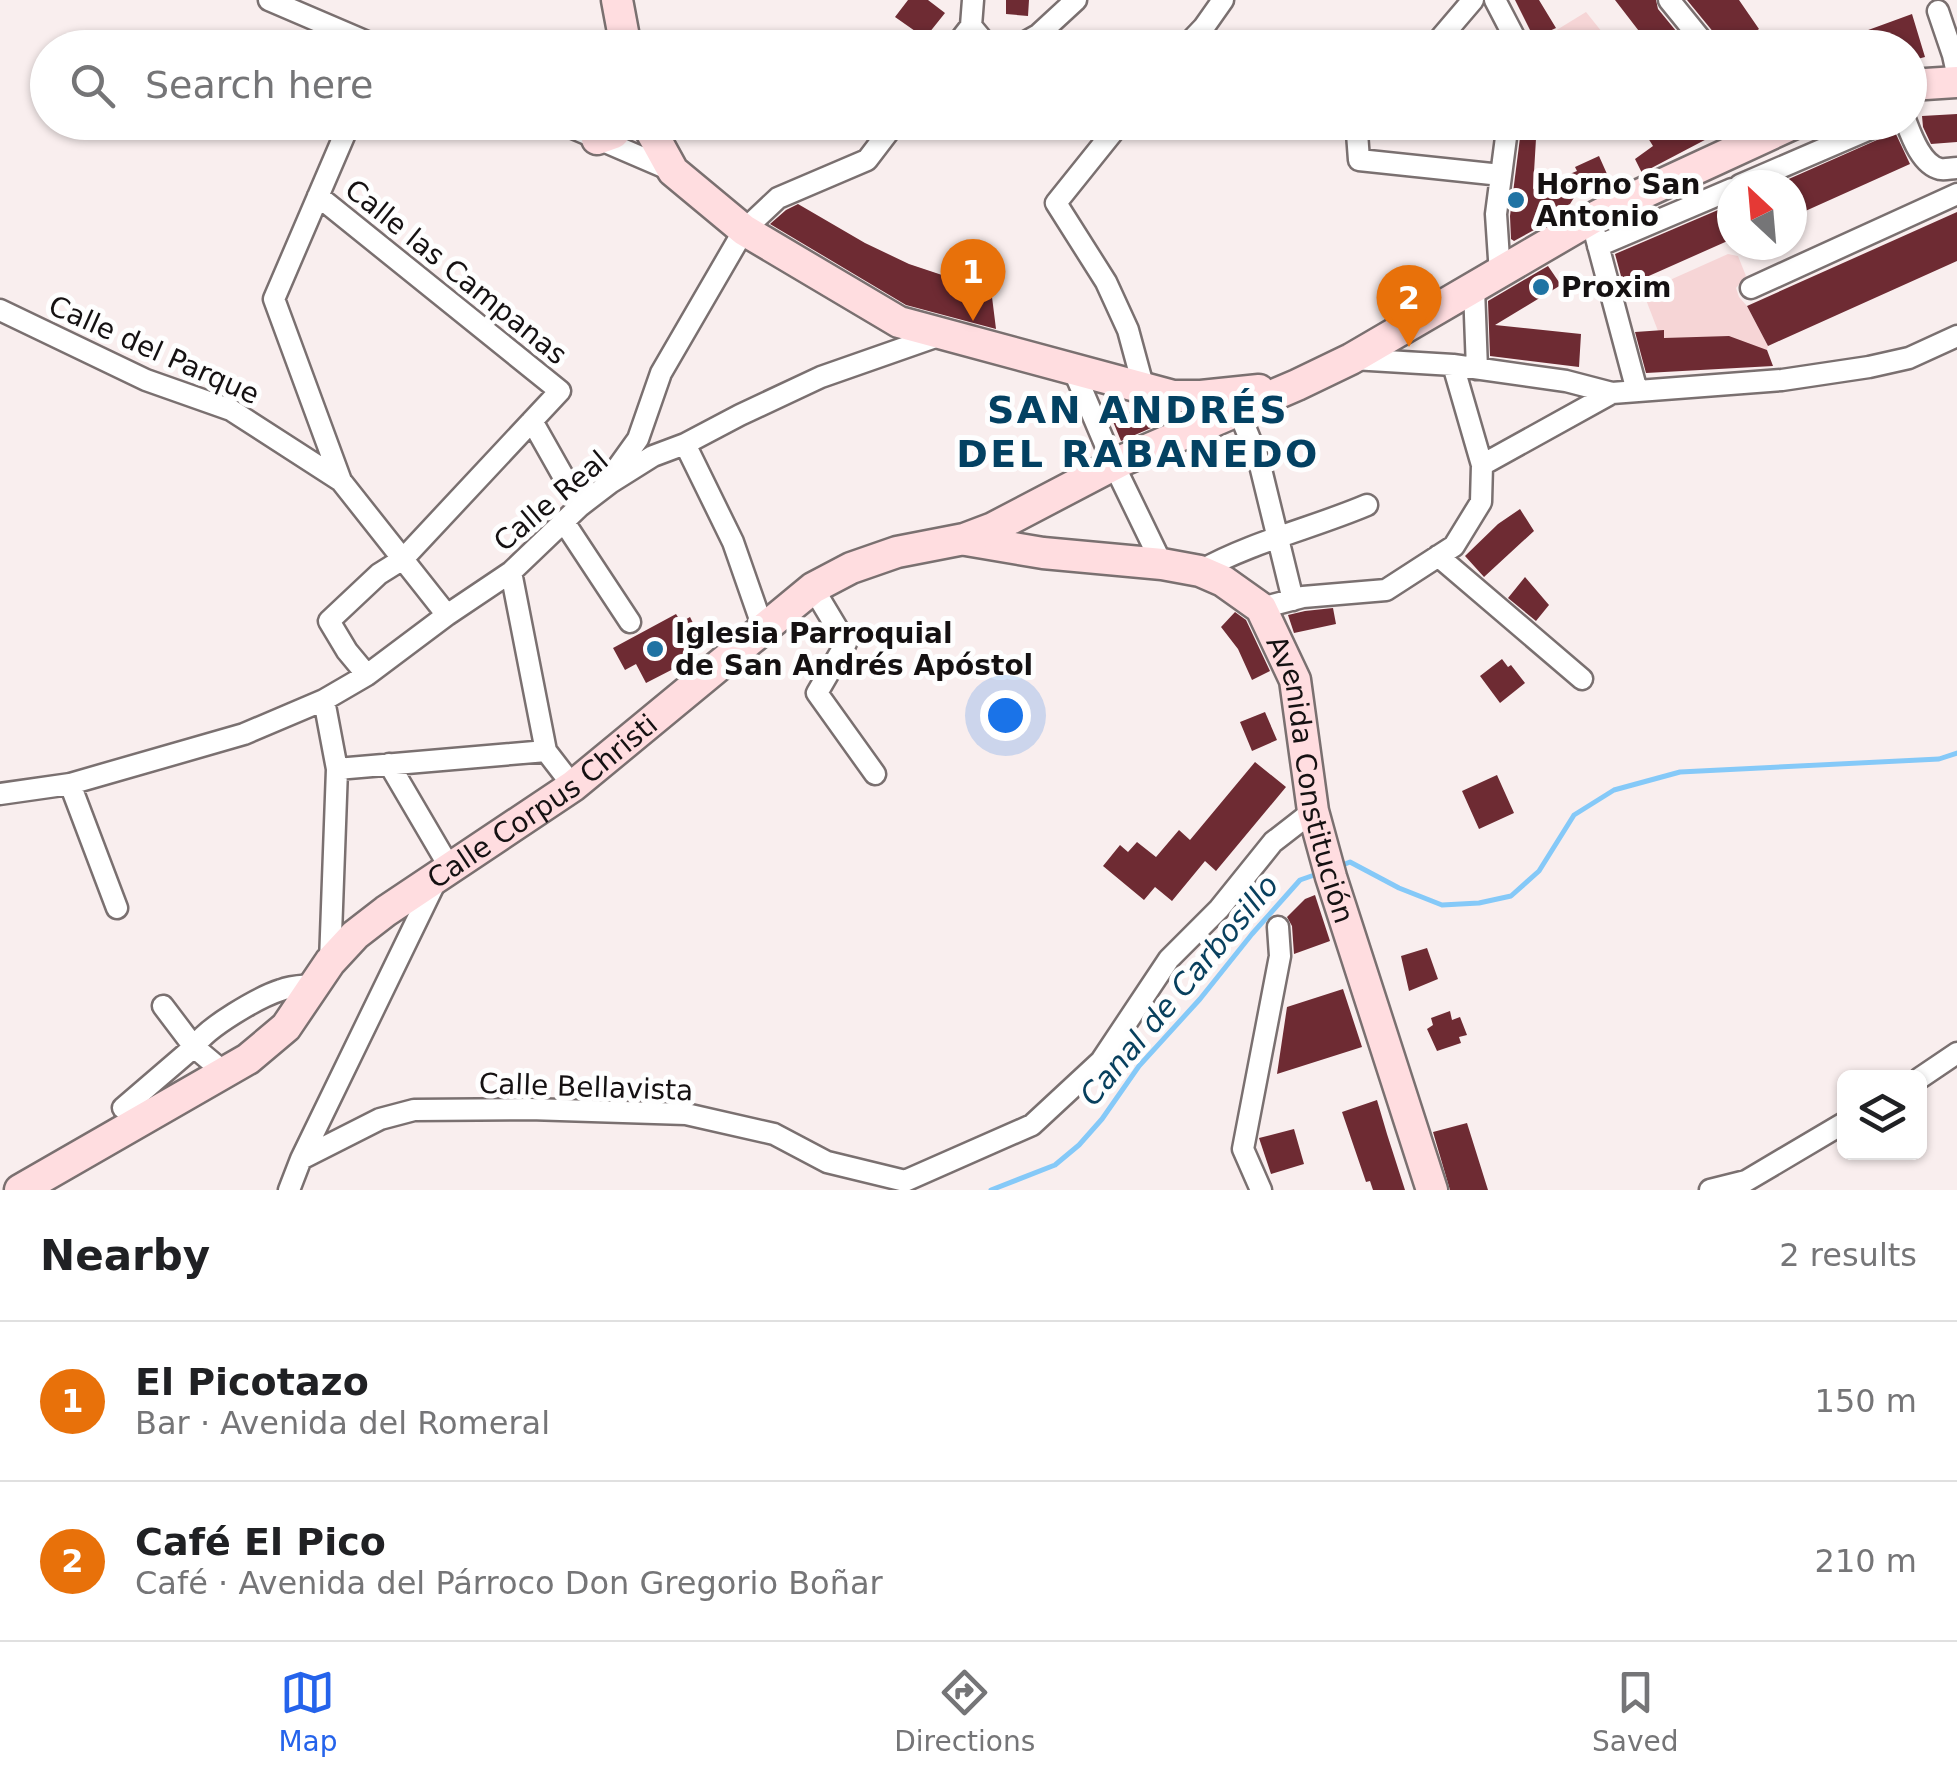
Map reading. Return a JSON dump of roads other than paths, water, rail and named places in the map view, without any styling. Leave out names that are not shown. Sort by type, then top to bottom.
[{"type":"main road","points":[[617,0],[623,30]]},
{"type":"main road","points":[[1927,84],[1957,82]]},
{"type":"main road","points":[[656,140],[673,171],[744,230],[899,322],[1217,409],[1297,385],[1352,359],[1487,282],[1594,233],[1756,140]]},
{"type":"main road","name":"Calle Corpus Christi","points":[[20,1190],[248,1059],[286,1027],[355,935],[386,910],[573,786],[813,588],[851,568],[897,552],[964,539],[1008,520],[1217,409]]},
{"type":"main road","points":[[1008,520],[1023,549]]},
{"type":"main road","name":"Avenida Constitución","points":[[964,539],[1200,571],[1223,581],[1260,608],[1295,680],[1318,826],[1331,877],[1432,1190]]},
{"type":"street","points":[[269,0],[339,30]]},
{"type":"street","points":[[967,30],[973,0]]},
{"type":"street","points":[[1043,30],[1076,0]]},
{"type":"street","points":[[1201,30],[1222,0]]},
{"type":"street","points":[[1448,30],[1474,0]]},
{"type":"street","points":[[1495,0],[1511,30]]},
{"type":"street","points":[[1669,0],[1693,30]]},
{"type":"street","points":[[1938,11],[1957,73]]},
{"type":"street","points":[[970,26],[974,30]]},
{"type":"street","points":[[341,480],[274,299],[342,140]]},
{"type":"street","points":[[625,140],[673,171]]},
{"type":"street","points":[[603,488],[638,439],[661,373],[744,230],[778,198],[868,160],[883,140]]},
{"type":"street","points":[[1106,140],[1056,203],[1106,282],[1128,330],[1144,389]]},
{"type":"street","points":[[1358,140],[1359,160],[1500,175]]},
{"type":"street","points":[[1477,369],[1505,140]]},
{"type":"street","points":[[1775,170],[1844,140]]},
{"type":"street","points":[[1913,140],[1928,162],[1940,169],[1957,168]]},
{"type":"street","points":[[1637,391],[1594,233],[1717,193]]},
{"type":"street","points":[[1752,288],[1957,194]]},
{"type":"street","name":"Calle las Campanas","points":[[318,196],[560,391],[532,420]]},
{"type":"street","name":"Calle del Parque","points":[[0,310],[146,380],[231,410],[341,480],[447,616]]},
{"type":"street","name":"Calle Real","points":[[0,794],[70,784],[244,734],[324,700],[367,675],[511,572],[580,506],[653,456],[686,444],[821,377],[943,334]]},
{"type":"street","points":[[1352,359],[1477,369],[1566,381],[1612,392],[1782,380],[1868,367],[1909,358],[1957,336]]},
{"type":"street","points":[[1260,608],[1294,600],[1386,590],[1454,546],[1481,502],[1482,464],[1453,366]]},
{"type":"street","points":[[1073,370],[1162,564]]},
{"type":"street","points":[[1482,464],[1612,392]]},
{"type":"street","points":[[1217,409],[1259,461],[1294,600]]},
{"type":"street","points":[[367,675],[328,620],[403,559],[532,420],[580,506]]},
{"type":"street","points":[[686,444],[732,542],[763,628]]},
{"type":"street","points":[[1200,571],[1227,556],[1367,505]]},
{"type":"street","points":[[564,522],[630,622]]},
{"type":"street","points":[[1438,556],[1582,679]]},
{"type":"street","points":[[511,572],[546,751],[573,786]]},
{"type":"street","points":[[813,588],[846,643],[817,692],[875,774]]},
{"type":"street","points":[[122,1108],[217,1025],[282,989],[322,974],[338,769],[324,700]]},
{"type":"street","points":[[338,769],[546,751]]},
{"type":"street","points":[[289,1190],[445,871],[389,764]]},
{"type":"street","points":[[70,784],[117,908]]},
{"type":"street","name":"Calle Bellavista","points":[[301,1159],[380,1119],[414,1110],[647,1112],[686,1114],[774,1134],[827,1162],[905,1181],[1032,1125],[1101,1061],[1169,959],[1219,909],[1272,842],[1318,826]]},
{"type":"street","points":[[1261,1190],[1243,1149],[1280,956],[1278,926]]},
{"type":"street","points":[[164,1006],[194,1046],[225,1074]]},
{"type":"street","points":[[1927,1073],[1957,1053]]},
{"type":"street","points":[[1710,1190],[1746,1181],[1837,1127]]},
{"type":"waterway","name":"Canal de Carbosillo","points":[[1340,866],[1350,862],[1442,905],[1479,903],[1511,896],[1539,871],[1574,815],[1614,790],[1680,772],[1939,759],[1957,753]]},
{"type":"waterway","name":"Canal de Carbosillo","points":[[991,1190],[1055,1165],[1079,1145],[1139,1066],[1252,934],[1300,880],[1320,873]]},
{"type":"place","name":"Horno San Antonio","points":[[1516,200]]},
{"type":"place","name":"Proxim","points":[[1541,287]]},
{"type":"place","name":"El Picotazo","points":[[973,321]]},
{"type":"place","name":"Café El Pico","points":[[1409,347]]},
{"type":"place","name":"Iglesia Parroquial de San Andrés Apóstol","points":[[655,649]]},
{"type":"district","name":"SAN ANDRÉS DEL RABANEDO","points":[[1138,432]]}]
